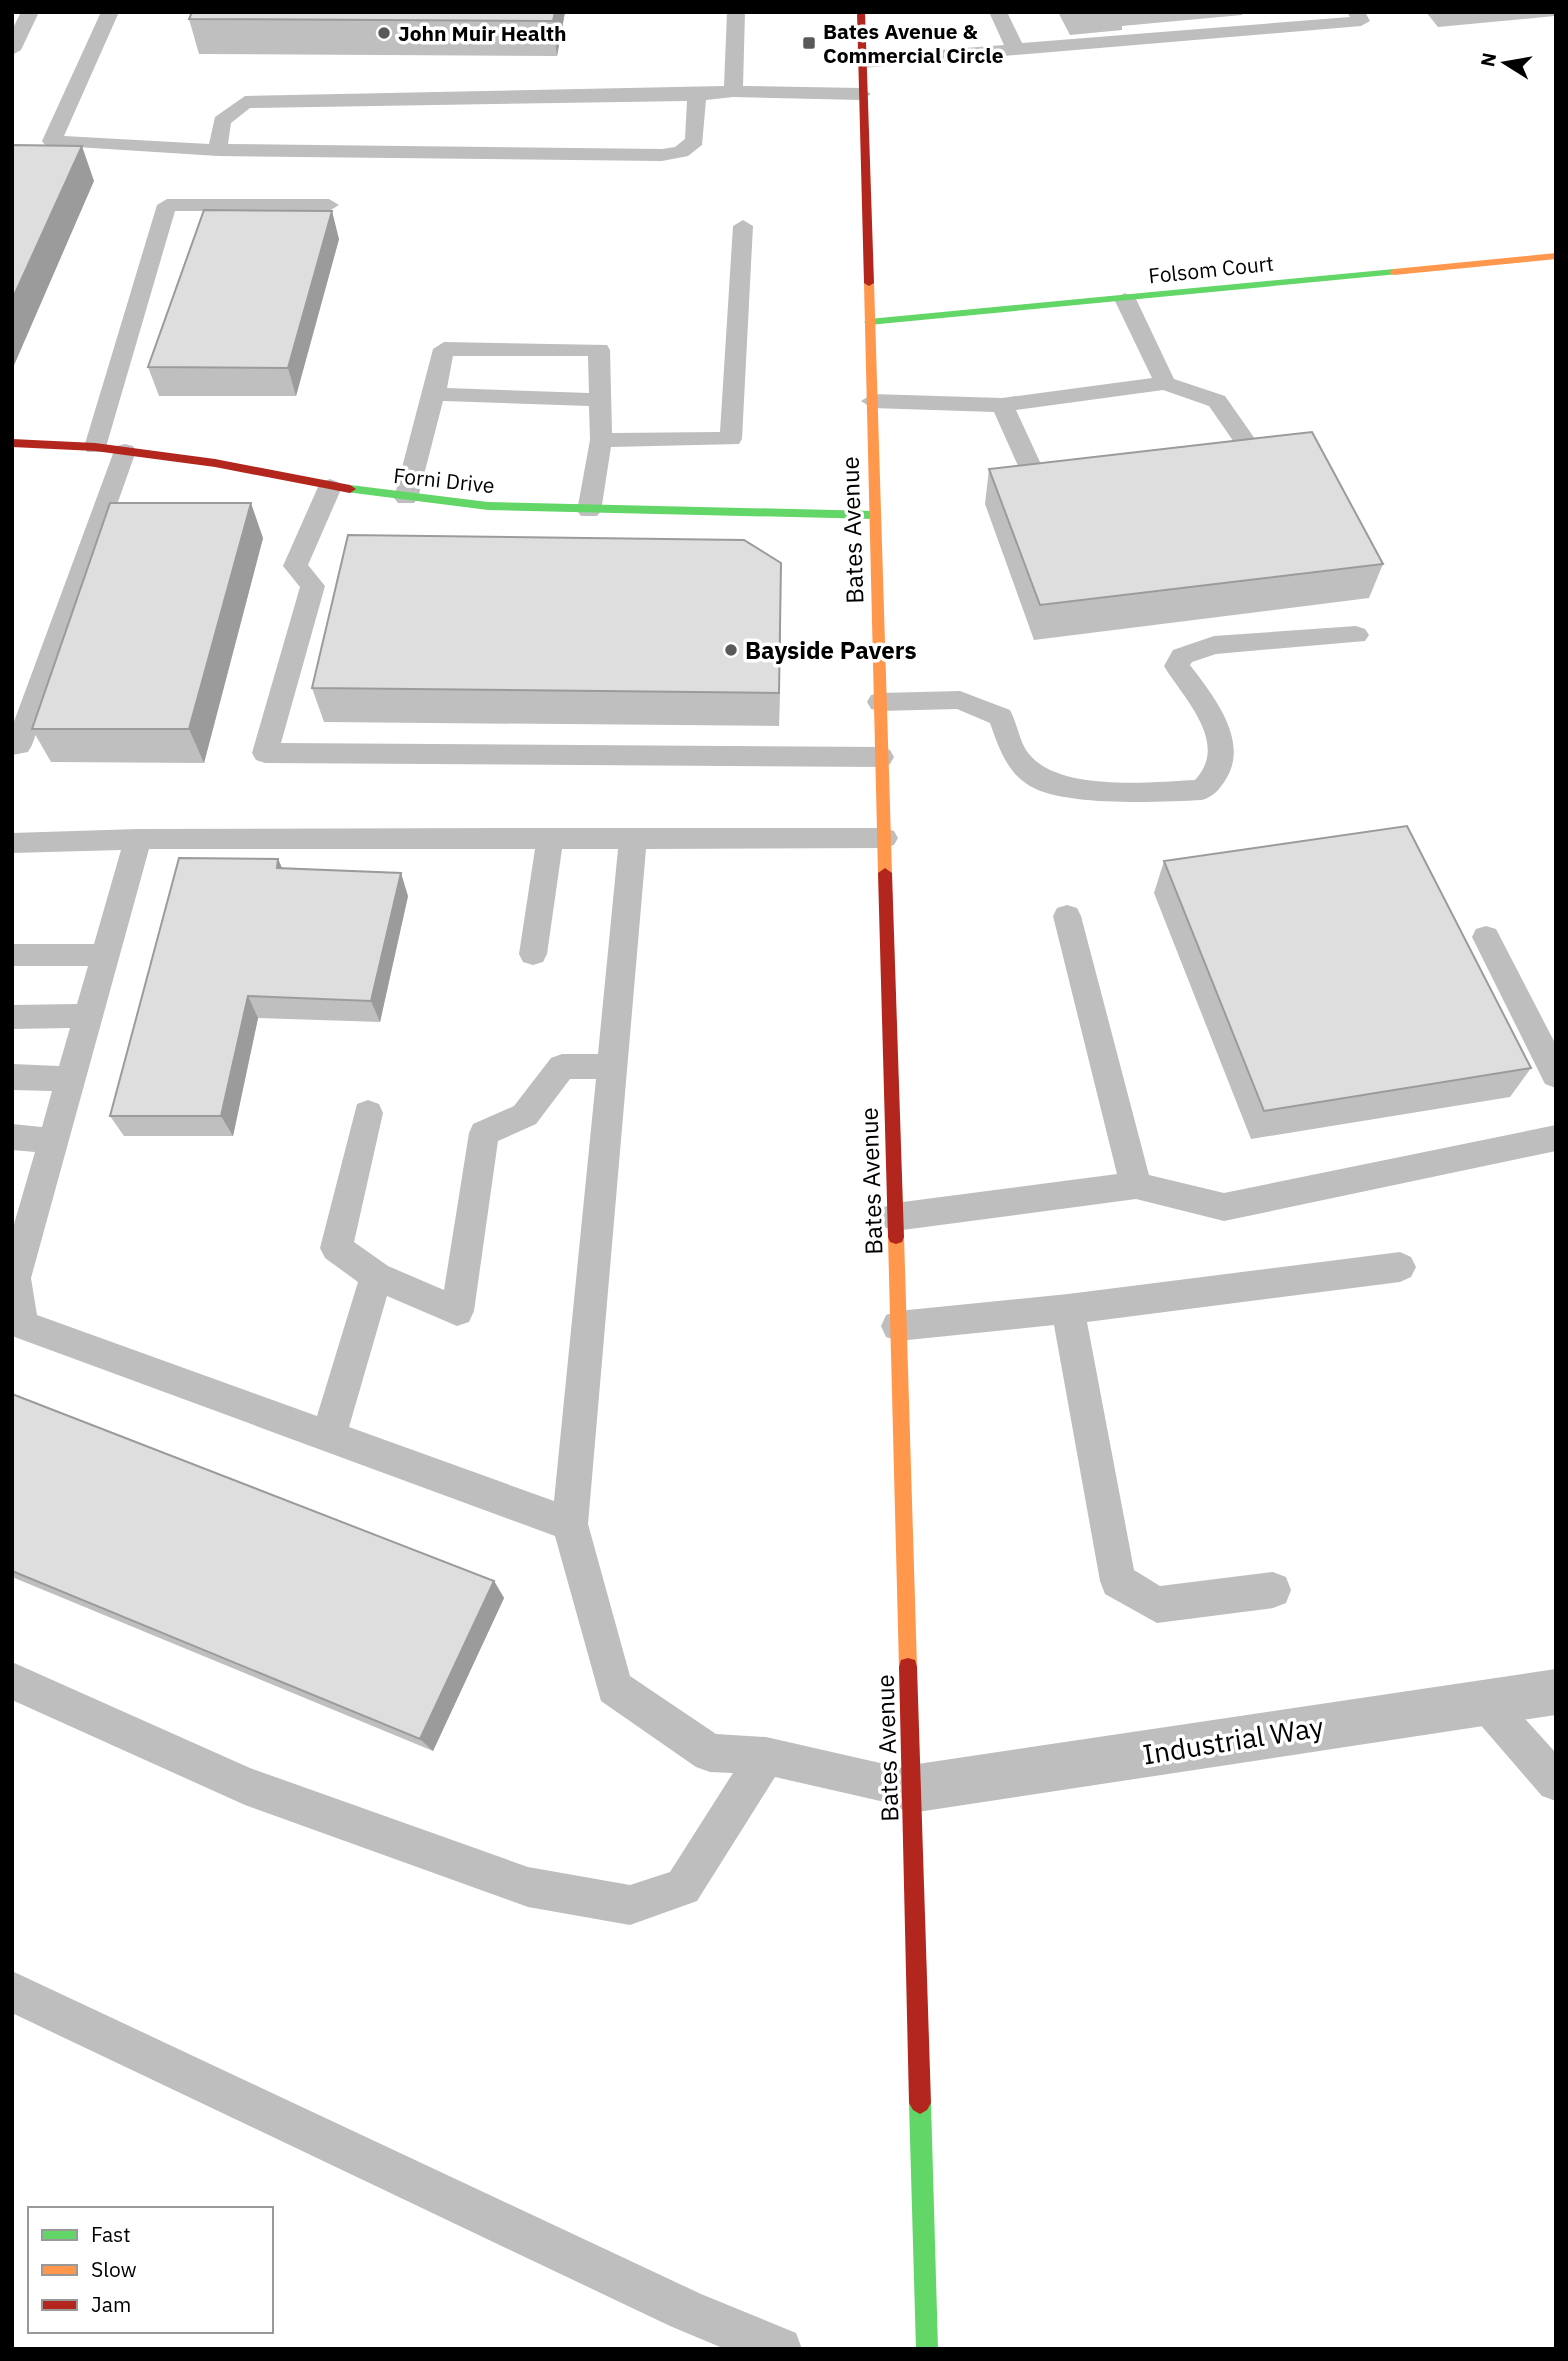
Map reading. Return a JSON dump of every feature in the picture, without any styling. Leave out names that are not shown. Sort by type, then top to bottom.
[{"type":"street","name":"Bates Avenue","points":[[861,12],[927,2349]]},
{"type":"street","name":"Folsom Court","points":[[869,321],[1125,299],[1556,256]]},
{"type":"street","name":"Forni Drive","points":[[12,443],[95,447],[215,463],[330,487],[488,506],[589,511],[875,515]]},
{"type":"street","name":"Industrial Way","points":[[911,1789],[1556,1692]]},
{"type":"lane","points":[[12,50],[30,12]]},
{"type":"lane","points":[[110,12],[52,141],[218,150],[671,153],[681,152],[695,141],[697,95]]},
{"type":"lane","points":[[733,91],[736,12]]},
{"type":"lane","points":[[998,12],[1016,50]]},
{"type":"lane","points":[[862,62],[1362,21],[1356,12]]},
{"type":"lane","points":[[218,150],[222,121],[245,102],[697,95],[733,91],[862,94]]},
{"type":"lane","points":[[95,447],[167,205],[330,205]]},
{"type":"lane","points":[[601,440],[731,439],[743,226]]},
{"type":"lane","points":[[1125,299],[1165,383]]},
{"type":"lane","points":[[406,498],[444,349],[599,351],[601,440],[589,511]]},
{"type":"lane","points":[[872,401],[1002,405],[1165,383],[1217,401],[1255,456]]},
{"type":"lane","points":[[434,394],[600,400]]},
{"type":"lane","points":[[1002,405],[1040,488]]},
{"type":"lane","points":[[12,745],[19,745],[125,451]]},
{"type":"lane","points":[[330,487],[295,566],[313,586],[265,752],[881,757]]},
{"type":"lane","points":[[880,702],[960,699],[1001,717],[1015,755],[1039,779],[1049,782],[1070,787],[1137,793],[1202,790],[1218,771],[1220,746],[1206,706],[1177,666],[1182,656],[1214,645],[1356,635]]},
{"type":"lane","points":[[533,954],[550,838]]},
{"type":"lane","points":[[633,838],[570,1524],[614,1688],[710,1753],[766,1756],[911,1789]]},
{"type":"lane","points":[[12,843],[138,839],[884,838]]},
{"type":"lane","points":[[138,839],[14,1277],[22,1325],[570,1524]]},
{"type":"lane","points":[[1067,916],[1136,1185]]},
{"type":"lane","points":[[1486,937],[1556,1075]]},
{"type":"lane","points":[[12,955],[105,956]]},
{"type":"lane","points":[[12,1017],[88,1016]]},
{"type":"lane","points":[[368,1113],[336,1248],[376,1276],[457,1311],[484,1133],[524,1115],[562,1067],[612,1066]]},
{"type":"lane","points":[[12,1077],[71,1079]]},
{"type":"lane","points":[[12,1138],[53,1141]]},
{"type":"lane","points":[[895,1217],[1136,1185],[1224,1207],[1556,1138]]},
{"type":"lane","points":[[898,1326],[1068,1309],[1400,1267]]},
{"type":"lane","points":[[328,1435],[376,1276]]},
{"type":"lane","points":[[1068,1309],[1118,1580],[1157,1605],[1273,1590]]},
{"type":"lane","points":[[12,1681],[245,1786],[528,1887],[630,1905],[683,1887],[766,1756]]},
{"type":"lane","points":[[1485,1702],[1556,1782]]},
{"type":"lane","points":[[12,1991],[685,2310],[780,2349]]},
{"type":"building","points":[[192,12],[555,12],[553,21],[189,19]]},
{"type":"building","points":[[12,145],[82,146],[12,300]]},
{"type":"building","points":[[204,210],[332,211],[288,368],[148,367]]},
{"type":"building","points":[[1312,432],[1383,564],[1040,605],[989,469]]},
{"type":"building","points":[[110,503],[251,503],[189,729],[32,729]]},
{"type":"building","points":[[348,535],[744,540],[781,563],[779,693],[312,688]]},
{"type":"building","points":[[1407,826],[1531,1068],[1264,1111],[1164,861]]},
{"type":"building","points":[[179,858],[278,859],[277,868],[401,873],[371,1001],[248,996],[221,1116],[110,1116]]},
{"type":"building","points":[[12,1394],[494,1581],[420,1739],[12,1571]]},
{"type":"traffic: fast","points":[[869,322],[1394,272]]},
{"type":"traffic: fast","points":[[350,489],[488,506],[875,515]]},
{"type":"traffic: fast","points":[[920,2103],[927,2349]]},
{"type":"traffic: slow","points":[[1394,272],[1556,256]]},
{"type":"traffic: slow","points":[[869,283],[885,873]]},
{"type":"traffic: slow","points":[[896,1237],[908,1667]]},
{"type":"traffic: jam","points":[[861,12],[869,283]]},
{"type":"traffic: jam","points":[[12,443],[95,447],[215,463],[350,489]]},
{"type":"traffic: jam","points":[[885,873],[896,1237]]},
{"type":"traffic: jam","points":[[908,1667],[920,2103]]},
{"type":"place","name":"John Muir Health","points":[[384,33]]},
{"type":"place","name":"Bates Avenue & Commercial Circle","points":[[809,43]]},
{"type":"place","name":"Bayside Pavers","points":[[731,650]]}]
